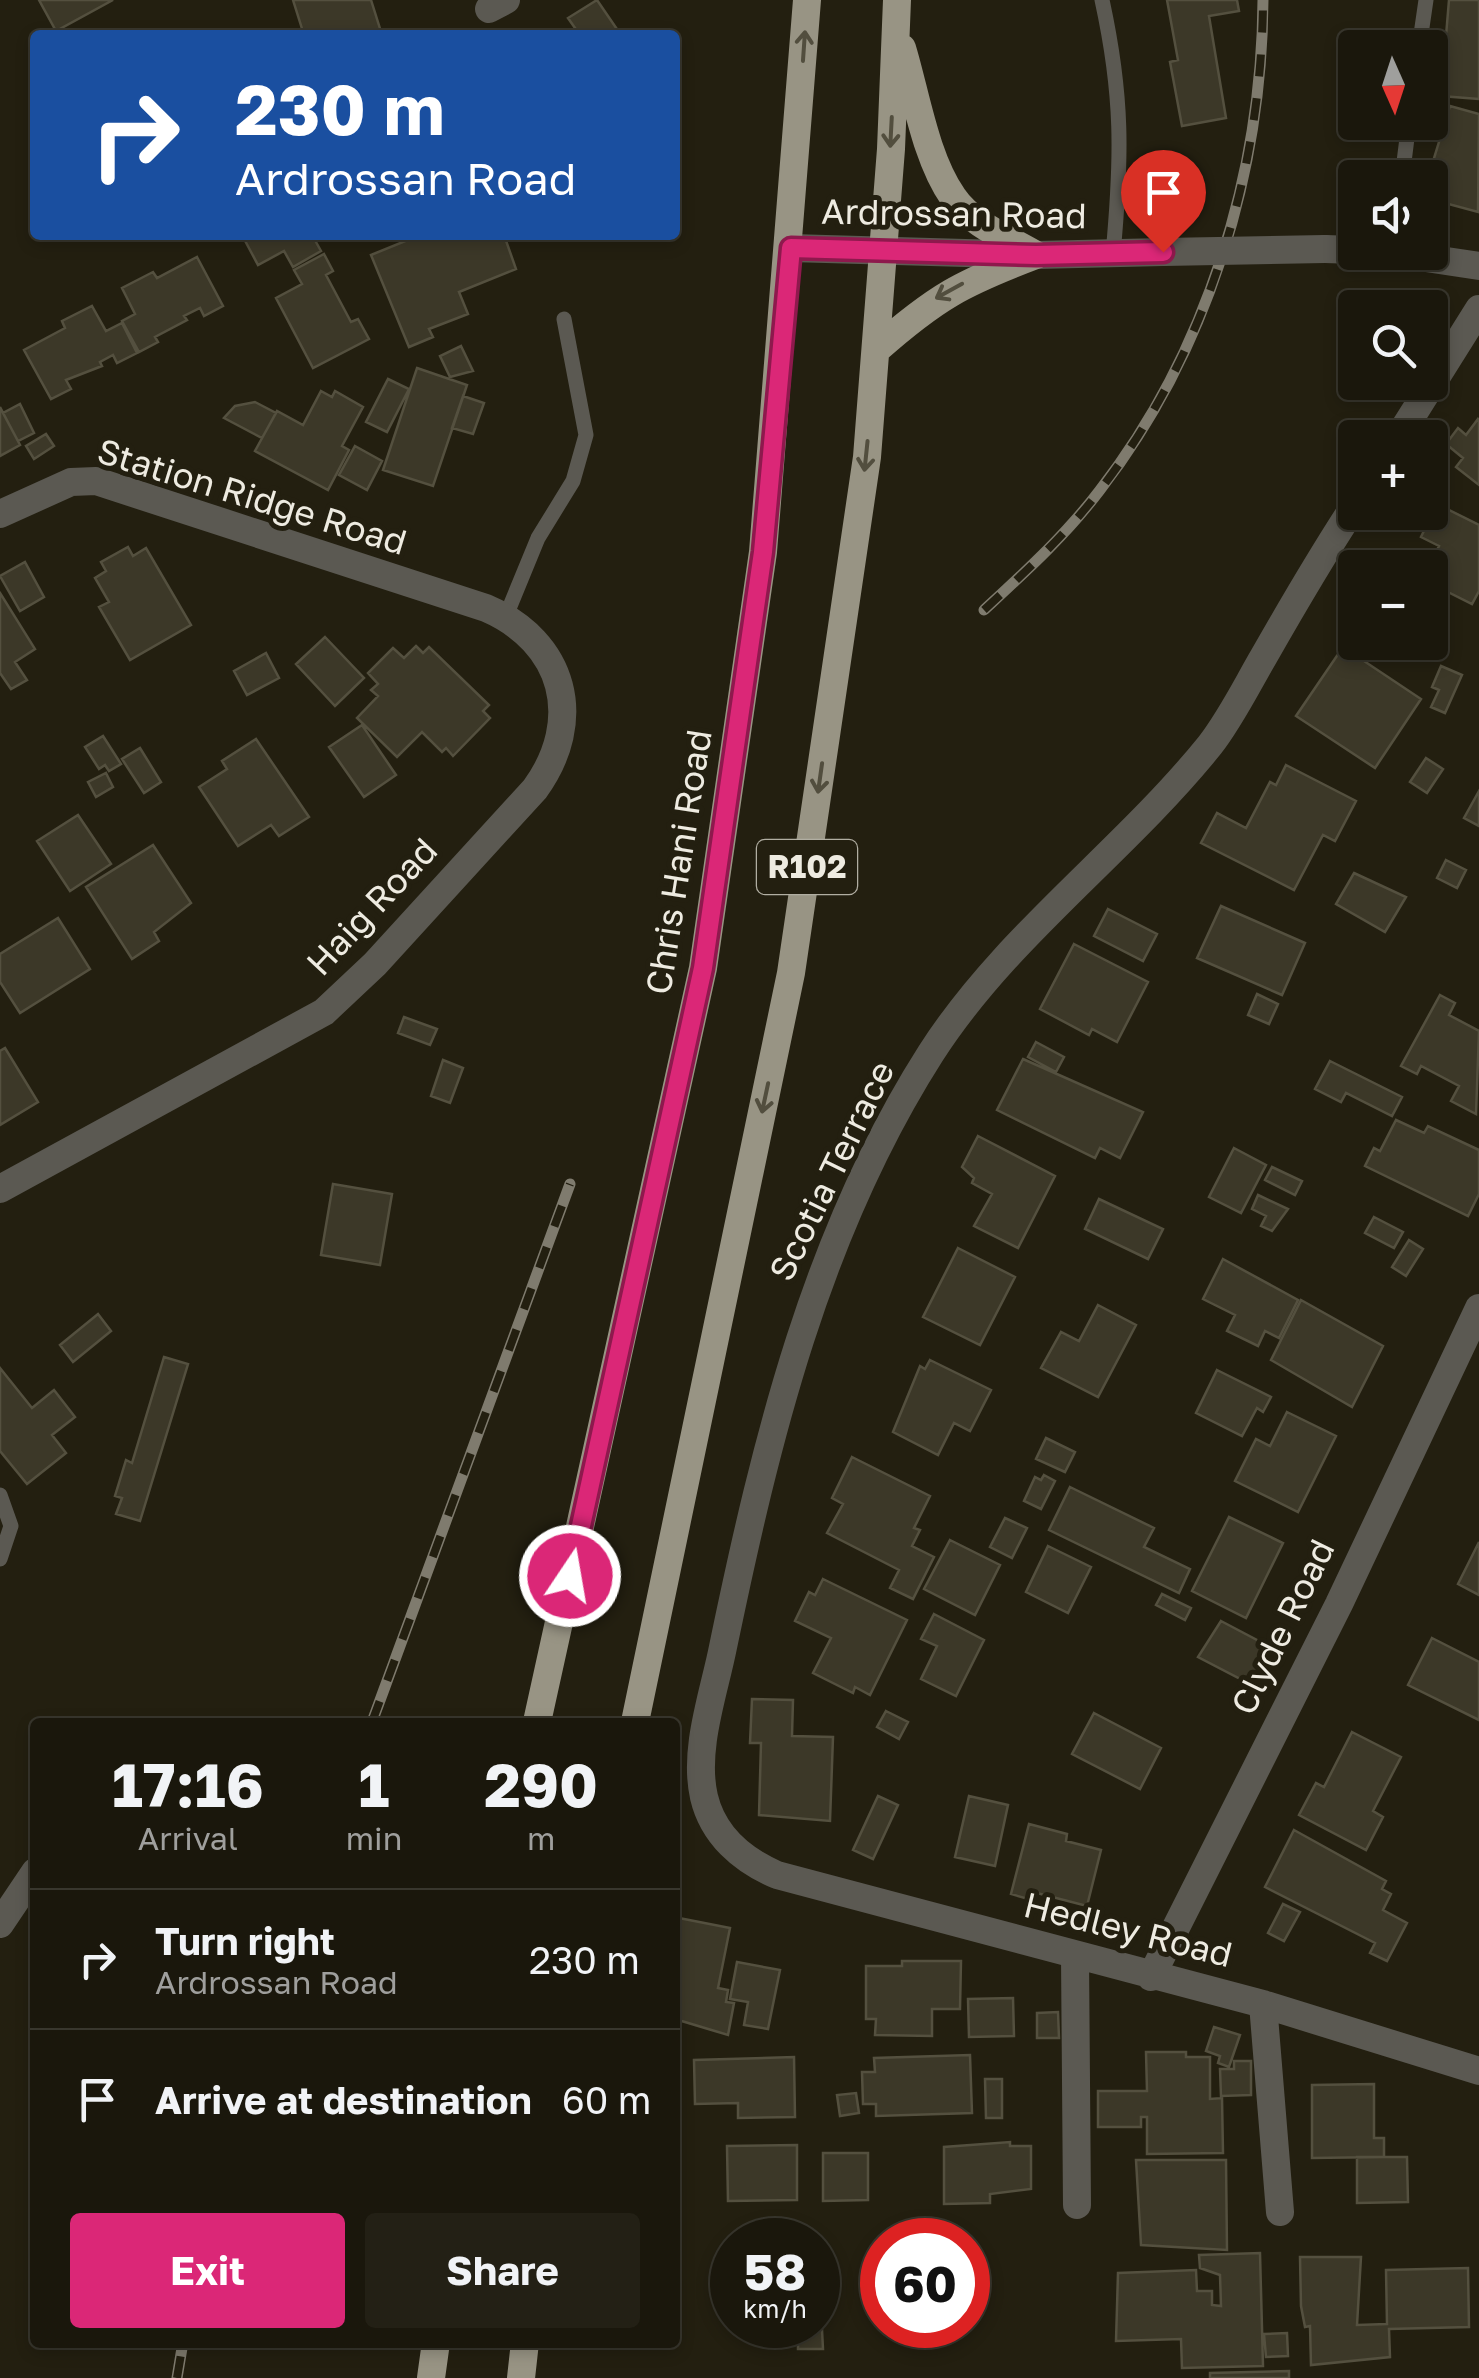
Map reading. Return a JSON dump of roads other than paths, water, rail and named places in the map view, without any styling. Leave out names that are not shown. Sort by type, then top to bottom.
[{"type":"main road","name":"Chris Hani Road","points":[[539,1718],[703,968],[763,552],[791,248],[807,0]]},
{"type":"main road","name":"R102","points":[[636,1718],[791,973],[867,457],[896,14]]},
{"type":"main road","points":[[896,14],[934,155],[953,198],[980,222],[1036,255]]},
{"type":"main road","points":[[876,350],[931,301],[963,283],[1036,255]]},
{"type":"main road","points":[[432,2378],[435,2348]]},
{"type":"main road","points":[[520,2378],[524,2348]]},
{"type":"street","name":"Ardrossan Road","points":[[791,248],[1036,255],[1338,249]]},
{"type":"street","points":[[1448,261],[1479,266]]},
{"type":"street","points":[[1409,420],[1479,309]]},
{"type":"street","name":"Station Ridge Road","points":[[0,514],[71,482],[96,481],[496,612]]},
{"type":"street","name":"Scotia Terrace","points":[[756,1866],[731,1845],[711,1818],[704,1798],[701,1756],[784,1384],[807,1308],[867,1168],[931,1054],[971,998],[1016,946],[1143,824],[1213,741],[1340,530]]},
{"type":"street","name":"Haig Road","points":[[0,1189],[324,1012],[375,964],[535,789],[558,750],[562,705],[550,662],[538,644],[496,612]]},
{"type":"street","name":"Clyde Road","points":[[1151,1978],[1338,1604],[1479,1308]]},
{"type":"street","name":"Hedley Road","points":[[756,1866],[788,1879],[1151,1978],[1263,2004],[1479,2071]]},
{"type":"street","points":[[0,1924],[30,1879]]},
{"type":"street","points":[[1076,1956],[1077,2204]]},
{"type":"street","points":[[1263,2004],[1280,2212]]},
{"type":"lane","points":[[1102,0],[1121,105],[1122,162],[1113,254]]},
{"type":"lane","points":[[1422,30],[1426,0]]},
{"type":"lane","points":[[496,612],[573,481],[586,435],[564,319]]},
{"type":"lane","points":[[0,1495],[11,1526],[0,1559]]},
{"type":"railway","points":[[984,610],[1059,538],[1100,490],[1138,436],[1198,320],[1239,195],[1252,130],[1263,0]]},
{"type":"railway","points":[[373,1718],[570,1184]]},
{"type":"railway","points":[[177,2378],[182,2348]]}]
